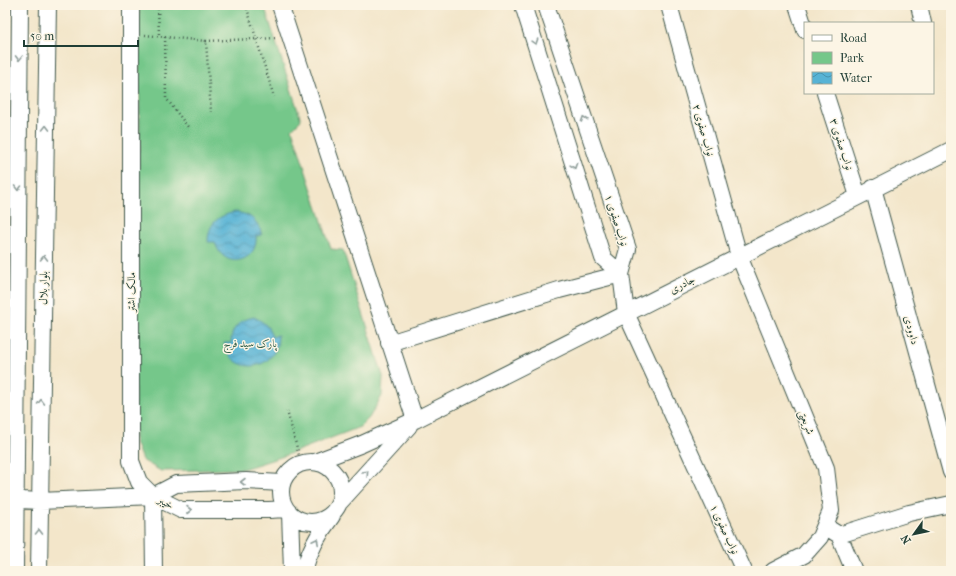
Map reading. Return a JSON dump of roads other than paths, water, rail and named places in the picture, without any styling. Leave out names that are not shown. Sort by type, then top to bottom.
[{"type":"street","points":[[15,571],[10,500],[20,5]]},
{"type":"street","name":"بلوار بلال","points":[[39,571],[48,5]]},
{"type":"street","name":"مالک اشتر","points":[[131,5],[131,461],[139,482],[154,496]]},
{"type":"street","points":[[280,5],[414,420],[337,508],[318,536],[308,556],[304,571]]},
{"type":"street","points":[[523,5],[603,258],[621,274]]},
{"type":"street","name":"نواب صفوی ۱","points":[[546,5],[628,249],[621,274],[626,313],[744,571]]},
{"type":"street","name":"نواب صفوی ۲","points":[[669,5],[739,256]]},
{"type":"street","points":[[797,5],[804,27]]},
{"type":"street","points":[[919,5],[923,22]]},
{"type":"street","name":"نواب صفوی ۳","points":[[825,94],[858,196]]},
{"type":"street","name":"جادری","points":[[308,463],[362,444],[414,420],[951,150]]},
{"type":"street","name":"داوودی","points":[[873,188],[951,472]]},
{"type":"street","name":"شریعتی","points":[[739,256],[826,468],[831,511],[820,537],[804,555],[773,571]]},
{"type":"street","points":[[389,343],[559,290],[621,274]]},
{"type":"street","points":[[308,463],[327,466],[337,476],[342,489],[337,508],[322,522],[308,522],[296,519],[288,511],[281,496],[282,483],[289,471],[308,463]]},
{"type":"street","name":"خیبر","points":[[154,496],[176,484],[246,481],[282,483]]},
{"type":"street","points":[[10,500],[40,501],[154,496],[154,571]]},
{"type":"street","name":"خیبر","points":[[154,496],[181,510],[288,511]]},
{"type":"street","points":[[839,535],[909,513],[951,504]]},
{"type":"street","points":[[288,511],[292,571]]},
{"type":"street","points":[[824,526],[839,535],[854,571]]},
{"type":"water","points":[[235,212],[245,214],[253,219],[258,225],[262,235],[256,236],[255,245],[252,252],[240,260],[232,260],[225,257],[219,251],[215,242],[208,242],[210,230],[215,222],[223,216]]},
{"type":"water","points":[[254,317],[266,325],[272,337],[278,335],[276,347],[271,356],[264,362],[255,366],[246,366],[237,362],[229,354],[224,343],[231,343],[232,333],[240,323]]},
{"type":"park label","name":"پارک سید فرج","points":[[250,343]]}]
